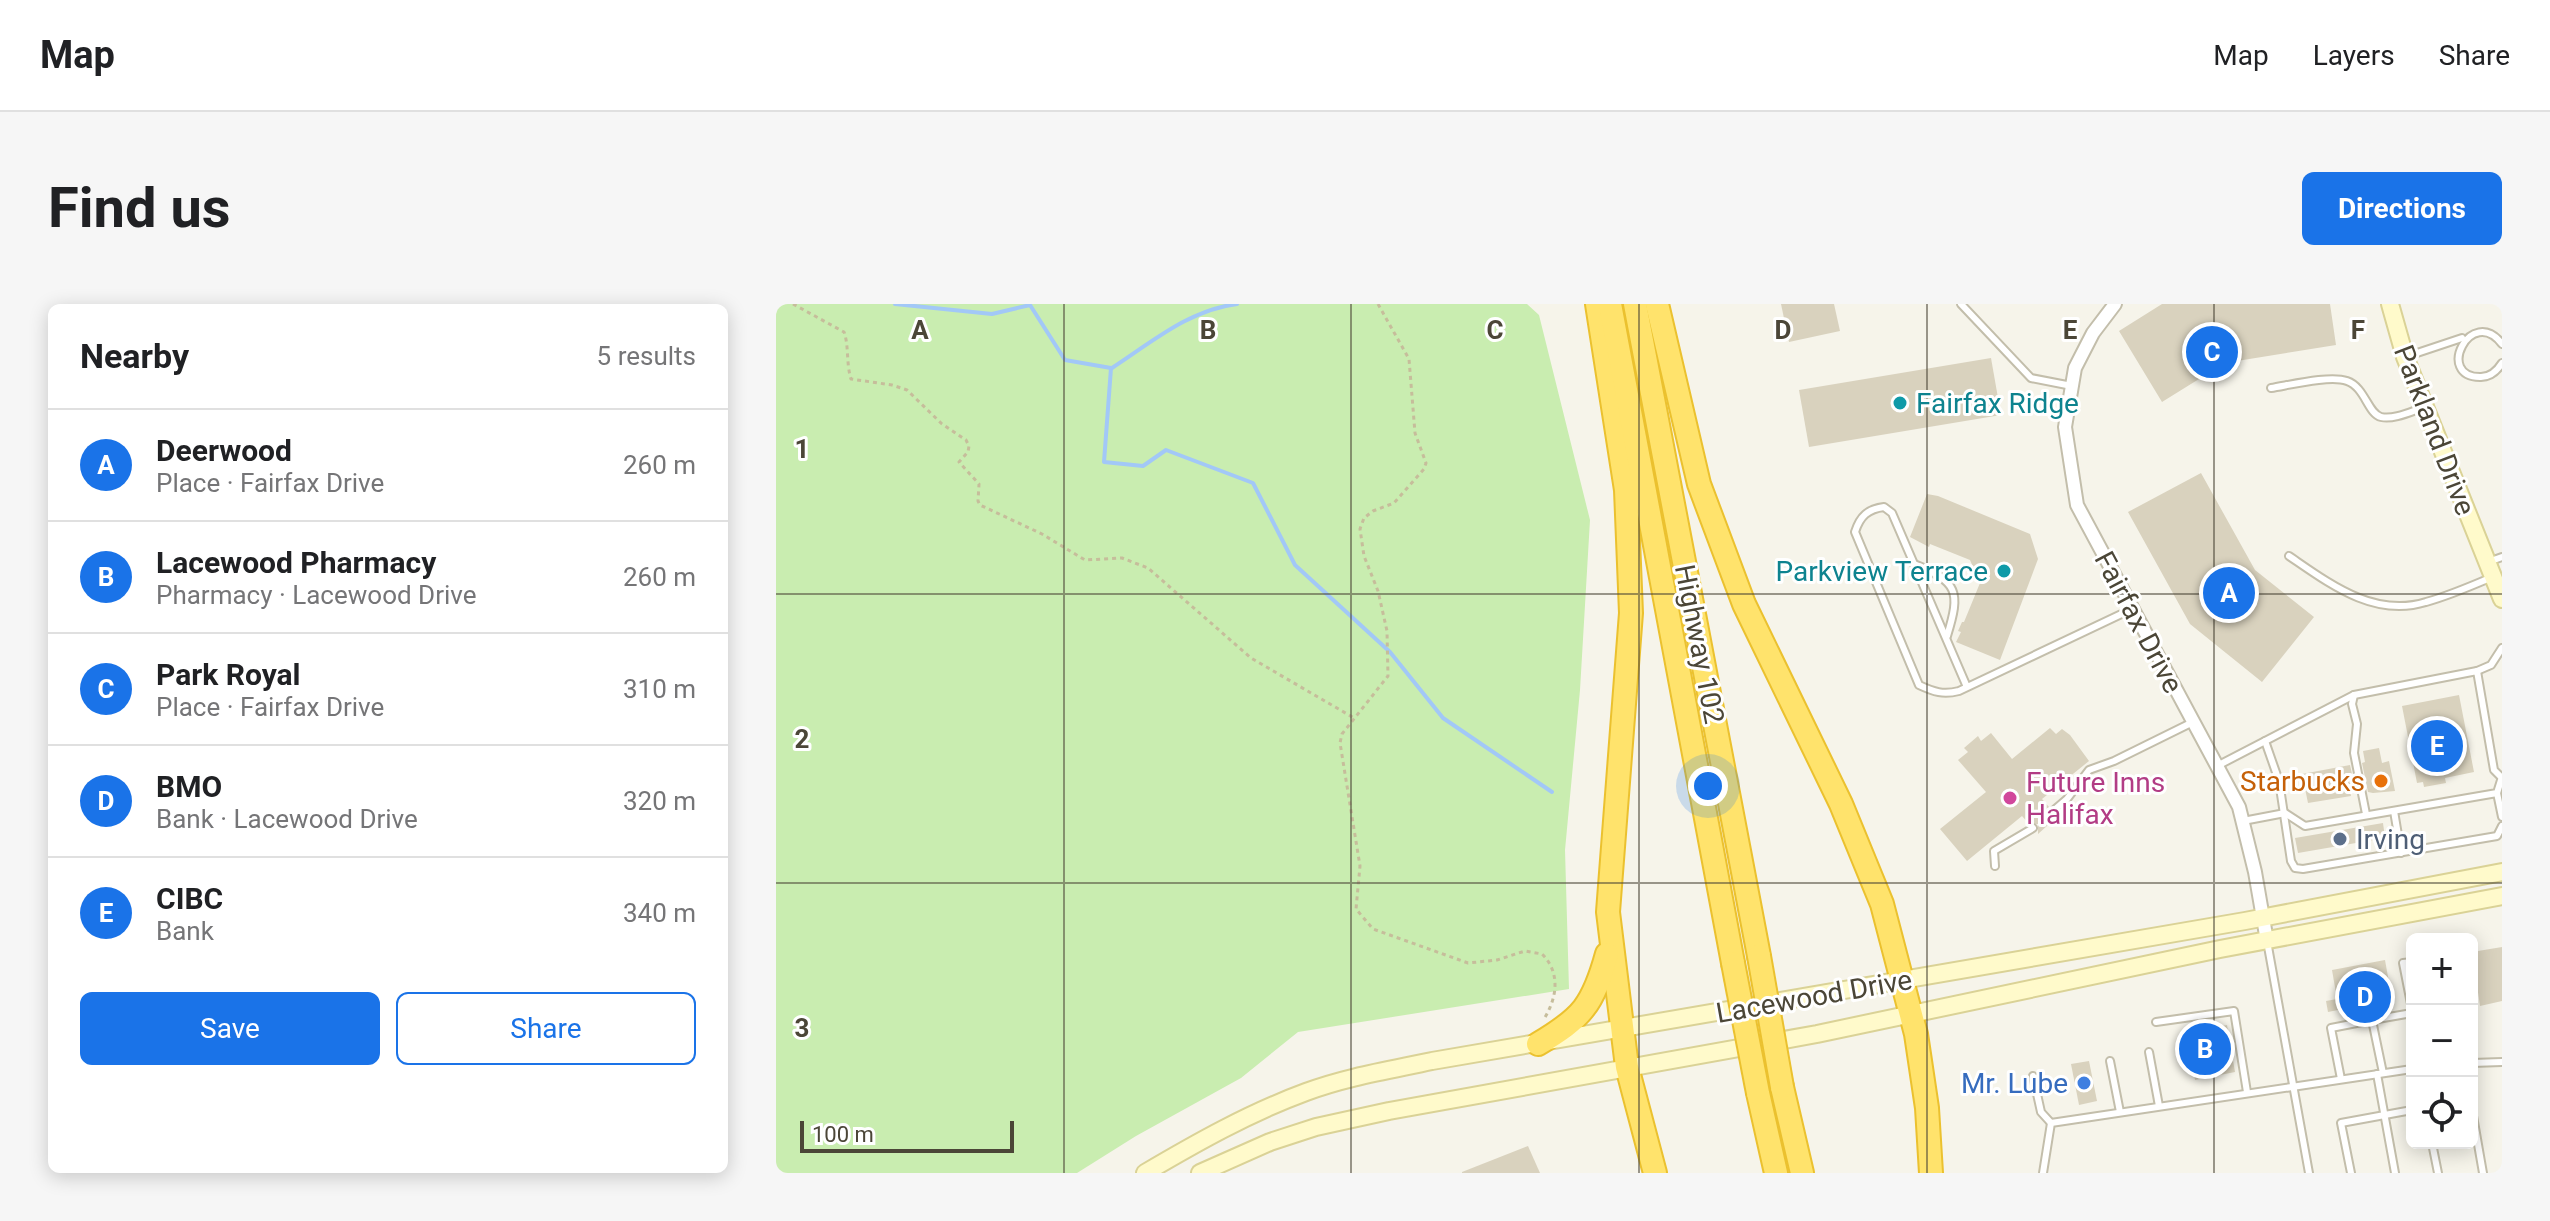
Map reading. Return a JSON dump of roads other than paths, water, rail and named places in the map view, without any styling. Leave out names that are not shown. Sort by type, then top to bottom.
[{"type":"highway","points":[[1597,304],[1626,490],[1631,613],[1608,912],[1627,1067],[1655,1173]]},
{"type":"highway","name":"Highway 102","points":[[1610,304],[1733,963],[1776,1173]]},
{"type":"highway","name":"Highway 102","points":[[1635,304],[1782,1087],[1802,1173]]},
{"type":"highway","points":[[1657,304],[1699,484],[1744,604],[1841,804],[1876,889],[1912,1014],[1927,1108],[1931,1173]]},
{"type":"highway","points":[[1532,1045],[1570,1025],[1583,1010],[1598,987],[1611,942]]},
{"type":"main road","name":"Parkland Drive","points":[[2390,304],[2405,357],[2494,565],[2502,599]]},
{"type":"main road","name":"Lacewood Drive","points":[[1145,1173],[1209,1137],[1306,1092],[1355,1077],[2263,918],[2499,872]]},
{"type":"main road","name":"Lacewood Drive","points":[[1200,1173],[1270,1142],[1316,1127],[1627,1067],[1755,1046],[2267,941],[2499,898]]},
{"type":"street","name":"Fairfax Drive","points":[[2115,304],[2093,333],[2075,368],[2065,427],[2077,505],[2217,766],[2243,821],[2267,941]]},
{"type":"lane","points":[[1961,304],[2031,378],[2072,386]]},
{"type":"lane","points":[[2405,357],[2471,333],[2486,331],[2502,344]]},
{"type":"lane","points":[[2465,337],[2458,349],[2464,370],[2477,377],[2491,375],[2502,363]]},
{"type":"lane","points":[[2271,388],[2341,379],[2359,387],[2375,413],[2381,417],[2425,407]]},
{"type":"lane","points":[[1967,687],[1892,513],[1884,507],[1876,508],[1859,519],[1855,532],[1919,685],[1944,694],[1967,687],[2132,609]]},
{"type":"lane","points":[[2289,556],[2333,587],[2377,604],[2401,606],[2423,603],[2494,565]]},
{"type":"lane","points":[[1914,564],[1945,578],[1951,587],[1955,599],[1946,638]]},
{"type":"lane","points":[[2217,766],[2354,695],[2477,671],[2491,665],[2502,648]]},
{"type":"lane","points":[[2477,671],[2494,770],[2501,777],[2497,793],[2502,817]]},
{"type":"lane","points":[[2354,695],[2352,704],[2357,724],[2354,753],[2366,814]]},
{"type":"lane","points":[[2053,811],[2067,799],[2089,770],[2193,722]]},
{"type":"lane","points":[[2265,741],[2279,781],[2291,861],[2295,868],[2497,836],[2502,826]]},
{"type":"lane","points":[[2243,821],[2285,813],[2305,826],[2497,793]]},
{"type":"lane","points":[[2394,811],[2401,853]]},
{"type":"lane","points":[[1995,866],[1994,851],[2033,828]]},
{"type":"lane","points":[[2267,941],[2309,1173]]},
{"type":"lane","points":[[2156,1022],[2234,1011],[2247,1092]]},
{"type":"lane","points":[[2341,1079],[2331,1028],[2406,1012]]},
{"type":"lane","points":[[2372,1020],[2395,1173]]},
{"type":"lane","points":[[2149,1052],[2159,1106]]},
{"type":"lane","points":[[2110,1061],[2120,1112]]},
{"type":"lane","points":[[2478,1063],[2502,1062]]},
{"type":"lane","points":[[2051,1123],[2406,1070]]},
{"type":"lane","points":[[2033,1076],[2041,1112],[2051,1123]]},
{"type":"lane","points":[[2351,1173],[2341,1123],[2406,1111]]},
{"type":"lane","points":[[2043,1173],[2051,1123]]},
{"type":"lane","points":[[2478,1148],[2483,1173]]},
{"type":"lane","points":[[2433,1149],[2438,1173]]},
{"type":"waterway","points":[[895,304],[992,314],[1030,305],[1065,360],[1111,368],[1104,462],[1143,466],[1166,450],[1253,483],[1295,565],[1390,652],[1443,718],[1552,792]]},
{"type":"waterway","points":[[1112,368],[1187,320],[1219,307],[1237,304]]},
{"type":"place","name":"Park Royal","points":[[2212,352]]},
{"type":"place","name":"Fairfax Ridge","points":[[1900,403]]},
{"type":"place","name":"Parkview Terrace","points":[[2004,571]]},
{"type":"place","name":"Deerwood","points":[[2229,593]]},
{"type":"place","name":"CIBC","points":[[2437,746]]},
{"type":"place","name":"Starbucks","points":[[2381,781]]},
{"type":"place","name":"Future Inns Halifax","points":[[2010,798]]},
{"type":"place","name":"Irving","points":[[2340,839]]},
{"type":"place","name":"BMO","points":[[2365,997]]},
{"type":"place","name":"Lacewood Pharmacy","points":[[2205,1049]]},
{"type":"place","name":"Mr. Lube","points":[[2084,1083]]}]
